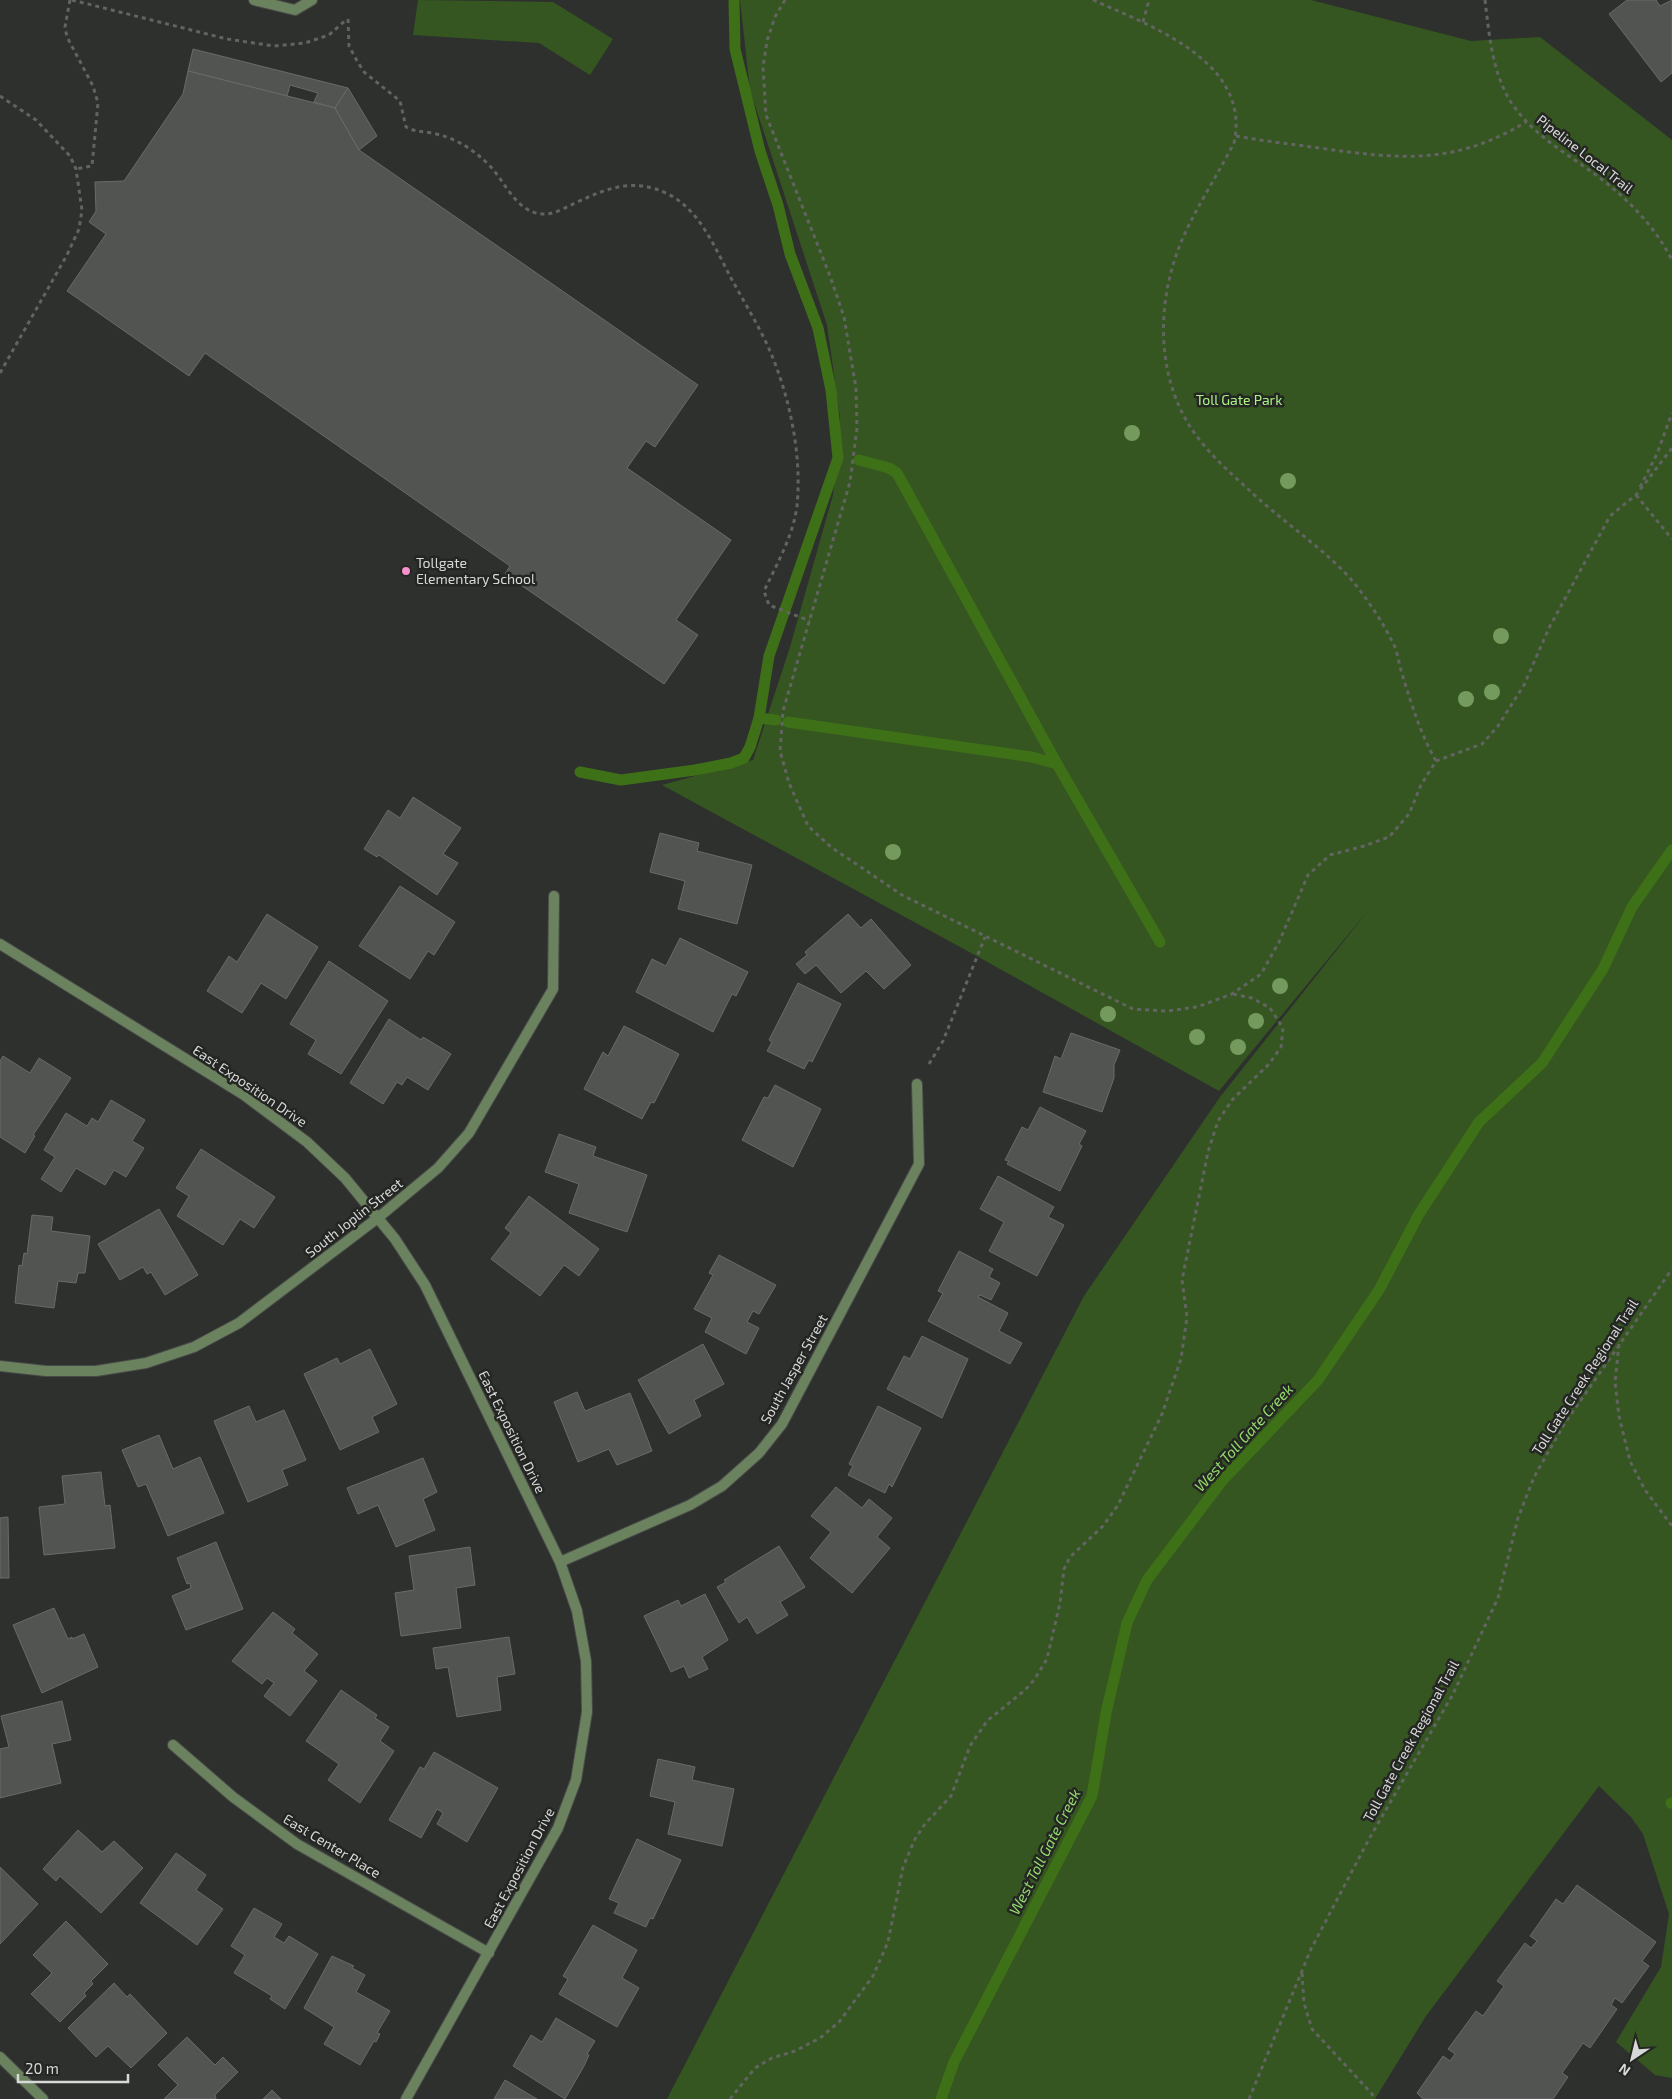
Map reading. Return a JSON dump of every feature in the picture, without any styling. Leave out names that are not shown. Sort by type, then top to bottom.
[{"type":"street","points":[[254,0],[295,10],[312,0]]},
{"type":"street","name":"South Joplin Street","points":[[0,1366],[46,1372],[96,1371],[146,1363],[194,1347],[239,1323],[379,1217],[438,1168],[469,1132],[553,990],[554,896]]},
{"type":"street","name":"East Exposition Drive","points":[[0,944],[252,1101],[307,1142],[345,1178],[379,1217],[425,1285],[560,1562],[577,1611],[586,1661],[587,1712],[576,1780],[558,1828],[406,2099]]},
{"type":"street","name":"South Jasper Street","points":[[560,1562],[690,1505],[722,1486],[759,1453],[782,1424],[920,1164],[917,1084]]},
{"type":"street","name":"East Center Place","points":[[173,1745],[233,1797],[298,1844],[489,1953]]},
{"type":"street","points":[[0,2056],[43,2099]]},
{"type":"path","points":[[76,169],[92,166],[98,103],[93,86],[66,37],[65,26],[71,0],[227,39],[274,46],[305,43],[329,35],[348,19],[349,46],[364,72],[400,101],[406,127],[414,132],[428,132],[445,136],[468,146],[490,166],[516,201],[532,212],[547,214],[607,188],[630,185],[648,186],[670,195],[686,207],[707,233],[769,349],[782,381],[793,432],[797,472],[797,507],[790,534],[764,591],[769,604],[790,615],[810,621]]},
{"type":"path","points":[[784,0],[775,17],[767,40],[763,67],[766,115],[838,298],[850,340],[856,388],[857,428],[850,482],[783,711],[780,750],[789,783],[808,826],[830,847],[893,890],[1133,1009],[1167,1011],[1198,1007],[1232,994],[1261,974],[1278,942],[1308,875],[1330,854],[1361,847],[1389,836],[1410,814],[1421,785],[1436,761],[1482,744],[1498,726],[1524,685],[1549,628],[1610,516],[1636,495],[1672,448]]},
{"type":"path","points":[[1093,0],[1143,22],[1201,57],[1222,80],[1232,102],[1237,128],[1236,136],[1213,184],[1187,230],[1169,283],[1164,307],[1163,337],[1176,399],[1191,428],[1214,456],[1248,489],[1335,564],[1353,582],[1369,603],[1393,642],[1425,743],[1436,761]]},
{"type":"path","points":[[1143,22],[1149,0]]},
{"type":"path","name":"Pipeline Local Trail","points":[[1485,0],[1497,71],[1509,98],[1526,122],[1558,149],[1600,179],[1641,214],[1663,242],[1672,260]]},
{"type":"path","points":[[0,96],[36,120],[70,156],[76,169],[82,210],[78,229],[67,255],[0,373]]},
{"type":"path","points":[[1236,136],[1373,155],[1421,157],[1459,151],[1498,138],[1526,122]]},
{"type":"path","points":[[1636,495],[1657,454],[1672,413]]},
{"type":"path","points":[[1636,495],[1672,539]]},
{"type":"path","points":[[917,1084],[943,1041],[985,936]]},
{"type":"path","points":[[730,2099],[755,2068],[820,2038],[839,2022],[873,1976],[888,1942],[903,1867],[915,1839],[925,1824],[950,1796],[970,1746],[987,1721],[1025,1690],[1034,1680],[1047,1659],[1060,1603],[1064,1569],[1070,1557],[1103,1526],[1118,1505],[1162,1414],[1181,1359],[1188,1317],[1182,1280],[1213,1136],[1218,1121],[1232,1100],[1269,1064],[1280,1047],[1283,1028],[1270,1008],[1252,998],[1232,994]]},
{"type":"path","name":"Toll Gate Creek Regional Trail","points":[[1249,2099],[1302,1972],[1369,1839],[1453,1694],[1498,1598],[1518,1518],[1534,1477],[1565,1423],[1672,1269]]},
{"type":"path","points":[[1619,1343],[1615,1382],[1619,1416],[1630,1461],[1645,1490],[1672,1526]]},
{"type":"path","points":[[1302,1972],[1304,2003],[1312,2029],[1372,2094],[1374,2099]]},
{"type":"green space","points":[[418,0],[553,2],[613,39],[590,75],[539,43],[413,35]]},
{"type":"green space","name":"Toll Gate Park","points":[[740,0],[1311,0],[1471,41],[1540,37],[1672,140],[1672,2078],[1655,2075],[1616,2042],[1661,1967],[1669,1914],[1643,1834],[1631,1817],[1599,1786],[1426,2016],[1375,2099],[667,2099],[1084,1296],[1220,1097],[1371,907],[1219,1091],[973,954],[662,785],[753,760],[790,647],[833,495],[840,417],[827,325],[750,90]]},
{"type":"building","points":[[1627,0],[1656,0],[1660,6],[1672,0],[1672,73],[1661,82],[1609,14]]},
{"type":"building","points":[[193,49],[348,88],[335,108],[314,102],[318,93],[290,85],[287,96],[188,71]]},
{"type":"building","name":"Tollgate Elementary School","points":[[188,71],[335,108],[359,150],[698,385],[655,447],[646,441],[627,468],[731,540],[676,620],[698,635],[664,684],[505,574],[510,566],[205,353],[189,376],[67,291],[106,234],[89,222],[96,211],[95,182],[124,181],[183,94]]},
{"type":"building","points":[[348,88],[377,136],[359,150],[335,108]]},
{"type":"building","points":[[413,797],[461,828],[443,854],[458,863],[437,895],[379,855],[377,857],[364,849],[388,810],[400,818]]},
{"type":"building","points":[[660,833],[699,843],[697,851],[752,865],[737,924],[678,909],[685,881],[650,872]]},
{"type":"building","points":[[400,886],[455,922],[434,955],[428,951],[410,979],[359,946]]},
{"type":"building","points":[[267,914],[318,947],[286,999],[261,983],[242,1013],[207,991],[229,956],[237,962]]},
{"type":"building","points":[[848,914],[861,928],[871,919],[911,965],[884,989],[866,971],[841,993],[816,965],[805,974],[796,964],[807,955],[805,952]]},
{"type":"building","points":[[680,938],[748,972],[736,996],[732,994],[713,1032],[636,992],[652,959],[666,966]]},
{"type":"building","points":[[329,961],[388,1001],[341,1074],[308,1054],[316,1040],[290,1024]]},
{"type":"building","points":[[798,983],[841,1004],[812,1062],[809,1060],[804,1069],[767,1051],[772,1042],[769,1040]]},
{"type":"building","points":[[389,1019],[421,1040],[423,1037],[451,1054],[428,1090],[407,1077],[402,1085],[397,1082],[383,1104],[350,1083]]},
{"type":"building","points":[[624,1026],[679,1054],[654,1103],[651,1102],[642,1119],[584,1089],[603,1052],[608,1056]]},
{"type":"building","points":[[1071,1033],[1120,1050],[1114,1065],[1114,1078],[1102,1112],[1043,1092],[1055,1056],[1061,1059]]},
{"type":"building","points":[[3,1056],[30,1073],[39,1058],[71,1078],[33,1135],[35,1136],[25,1153],[0,1137],[0,1061]]},
{"type":"building","points":[[775,1085],[821,1109],[793,1167],[742,1140],[764,1097],[768,1098]]},
{"type":"building","points":[[111,1100],[145,1120],[132,1141],[144,1148],[126,1177],[114,1170],[105,1185],[76,1168],[61,1192],[41,1179],[55,1157],[44,1150],[66,1113],[87,1126],[92,1118],[98,1122]]},
{"type":"building","points":[[1040,1107],[1086,1131],[1079,1144],[1082,1146],[1060,1191],[1007,1164],[1009,1161],[1005,1160],[1022,1127],[1028,1130]]},
{"type":"building","points":[[559,1134],[596,1147],[593,1156],[647,1175],[627,1232],[569,1213],[579,1184],[545,1172]]},
{"type":"building","points":[[201,1149],[275,1197],[254,1228],[240,1219],[223,1245],[177,1216],[189,1196],[176,1188]]},
{"type":"building","points":[[998,1176],[1054,1207],[1048,1217],[1064,1225],[1037,1276],[989,1251],[1004,1222],[980,1209]]},
{"type":"building","points":[[529,1196],[599,1249],[579,1276],[564,1265],[540,1296],[491,1259],[511,1233],[505,1228]]},
{"type":"building","points":[[159,1209],[198,1275],[165,1295],[151,1272],[147,1274],[143,1267],[120,1280],[98,1244]]},
{"type":"building","points":[[32,1215],[53,1217],[51,1231],[90,1236],[85,1273],[78,1273],[76,1283],[58,1281],[54,1308],[15,1303],[19,1265],[22,1266],[24,1253],[27,1254]]},
{"type":"building","points":[[959,1251],[993,1269],[989,1277],[1000,1283],[991,1300],[980,1295],[978,1297],[1008,1313],[999,1331],[1022,1343],[1010,1364],[928,1321],[943,1293],[938,1291]]},
{"type":"building","points":[[719,1255],[776,1285],[759,1314],[753,1311],[747,1322],[759,1328],[746,1354],[705,1332],[712,1318],[694,1309],[713,1275],[709,1273]]},
{"type":"building","points":[[922,1336],[968,1359],[942,1418],[887,1389],[904,1356],[910,1359]]},
{"type":"building","points":[[703,1344],[724,1384],[694,1400],[701,1416],[669,1434],[638,1380]]},
{"type":"building","points":[[370,1349],[397,1404],[372,1417],[379,1432],[340,1450],[304,1374],[337,1358],[340,1364]]},
{"type":"building","points":[[577,1392],[585,1411],[630,1393],[652,1451],[617,1465],[609,1449],[578,1462],[554,1402]]},
{"type":"building","points":[[249,1406],[256,1422],[284,1410],[306,1460],[282,1470],[288,1485],[248,1502],[214,1421]]},
{"type":"building","points":[[878,1406],[921,1428],[892,1487],[889,1484],[885,1493],[848,1475],[853,1466],[849,1464]]},
{"type":"building","points":[[159,1435],[173,1469],[200,1457],[224,1513],[168,1536],[146,1484],[138,1487],[122,1450]]},
{"type":"building","points":[[423,1458],[437,1492],[423,1499],[435,1530],[396,1547],[378,1505],[358,1514],[347,1488]]},
{"type":"building","points":[[101,1472],[105,1506],[110,1505],[115,1548],[44,1555],[39,1507],[65,1504],[62,1476]]},
{"type":"building","points":[[836,1487],[862,1508],[869,1499],[892,1518],[877,1537],[890,1548],[852,1593],[810,1558],[831,1532],[811,1516]]},
{"type":"building","points":[[8,1517],[9,1578],[0,1578],[0,1518]]},
{"type":"building","points":[[216,1542],[243,1609],[186,1630],[172,1596],[191,1588],[190,1583],[187,1584],[177,1558]]},
{"type":"building","points":[[779,1546],[805,1587],[780,1602],[788,1615],[757,1634],[747,1617],[739,1623],[717,1587],[726,1582],[724,1580]]},
{"type":"building","points":[[470,1547],[475,1585],[456,1588],[461,1628],[401,1636],[395,1593],[414,1590],[409,1556]]},
{"type":"building","points":[[705,1594],[728,1640],[702,1657],[708,1669],[689,1678],[684,1666],[671,1672],[644,1616],[678,1600],[681,1606]]},
{"type":"building","points":[[54,1608],[68,1639],[84,1634],[98,1667],[42,1693],[13,1625]]},
{"type":"building","points":[[273,1612],[295,1629],[292,1633],[318,1654],[304,1671],[317,1681],[290,1716],[264,1696],[274,1683],[267,1678],[262,1684],[232,1661]]},
{"type":"building","points":[[509,1637],[515,1674],[497,1677],[501,1710],[457,1717],[448,1667],[436,1669],[433,1648]]},
{"type":"building","points":[[341,1690],[377,1715],[375,1718],[389,1727],[380,1741],[394,1751],[360,1803],[328,1780],[339,1764],[306,1741]]},
{"type":"building","points":[[62,1701],[71,1740],[52,1744],[61,1783],[0,1798],[0,1749],[9,1747],[1,1716]]},
{"type":"building","points":[[434,1752],[498,1788],[467,1842],[437,1824],[443,1813],[437,1809],[421,1838],[389,1820],[420,1767],[424,1769]]},
{"type":"building","points":[[658,1759],[695,1767],[692,1780],[734,1789],[722,1846],[668,1834],[675,1802],[650,1796]]},
{"type":"building","points":[[78,1830],[102,1852],[114,1841],[143,1868],[101,1913],[60,1876],[56,1881],[43,1869]]},
{"type":"building","points":[[637,1839],[681,1860],[653,1919],[650,1918],[646,1927],[614,1913],[619,1903],[609,1899]]},
{"type":"building","points":[[176,1853],[206,1875],[196,1890],[223,1909],[197,1945],[140,1903]]},
{"type":"building","points":[[0,1867],[38,1904],[0,1944]]},
{"type":"building","points":[[1577,1885],[1656,1942],[1642,1961],[1649,1966],[1622,2003],[1615,1998],[1611,2005],[1617,2009],[1590,2048],[1583,2043],[1562,2073],[1568,2077],[1553,2099],[1423,2099],[1417,2093],[1443,2056],[1450,2061],[1455,2054],[1448,2049],[1476,2011],[1483,2016],[1504,1986],[1497,1981],[1525,1943],[1531,1948],[1537,1941],[1530,1936],[1556,1899],[1563,1904]]},
{"type":"building","points":[[254,1908],[282,1924],[274,1937],[284,1943],[289,1936],[318,1954],[285,2009],[270,1999],[272,1996],[234,1973],[245,1955],[231,1946]]},
{"type":"building","points":[[66,1921],[108,1964],[91,1981],[93,1984],[84,1993],[86,1996],[60,2022],[31,1994],[52,1973],[33,1955]]},
{"type":"building","points":[[593,1925],[637,1950],[622,1978],[639,1988],[617,2027],[559,1994],[568,1979],[563,1976]]},
{"type":"building","points":[[332,1956],[354,1966],[352,1968],[365,1975],[356,1992],[390,2011],[377,2033],[380,2034],[376,2042],[374,2041],[360,2065],[324,2044],[334,2027],[304,2008]]},
{"type":"building","points":[[114,1983],[127,1997],[130,1994],[167,2033],[131,2068],[108,2046],[96,2057],[68,2028]]},
{"type":"building","points":[[556,2018],[595,2041],[587,2054],[589,2055],[584,2066],[565,2099],[513,2066],[531,2035],[542,2042]]},
{"type":"building","points":[[187,2037],[215,2065],[223,2057],[238,2072],[215,2095],[216,2099],[164,2099],[178,2085],[158,2065]]},
{"type":"building","points":[[505,2080],[537,2099],[494,2099]]},
{"type":"building","points":[[272,2090],[281,2099],[263,2099]]},
{"type":"waterway","points":[[580,772],[621,780],[695,770],[731,763],[744,758],[750,747],[759,718],[769,656],[838,458],[831,390],[818,328],[790,254],[778,205],[760,151],[735,49],[734,0]]},
{"type":"waterway","points":[[859,460],[889,468],[897,473],[1057,764],[1160,942]]},
{"type":"waterway","points":[[759,718],[776,720]]},
{"type":"waterway","points":[[788,722],[1032,757],[1057,764]]},
{"type":"waterway","name":"West Toll Gate Creek","points":[[941,2099],[954,2062],[1092,1796],[1106,1713],[1127,1623],[1147,1580],[1222,1481],[1318,1380],[1379,1290],[1419,1214],[1479,1122],[1542,1063],[1603,969],[1632,907],[1672,850]]},
{"type":"place","name":"Tollgate Elementary School","points":[[406,571]]}]
